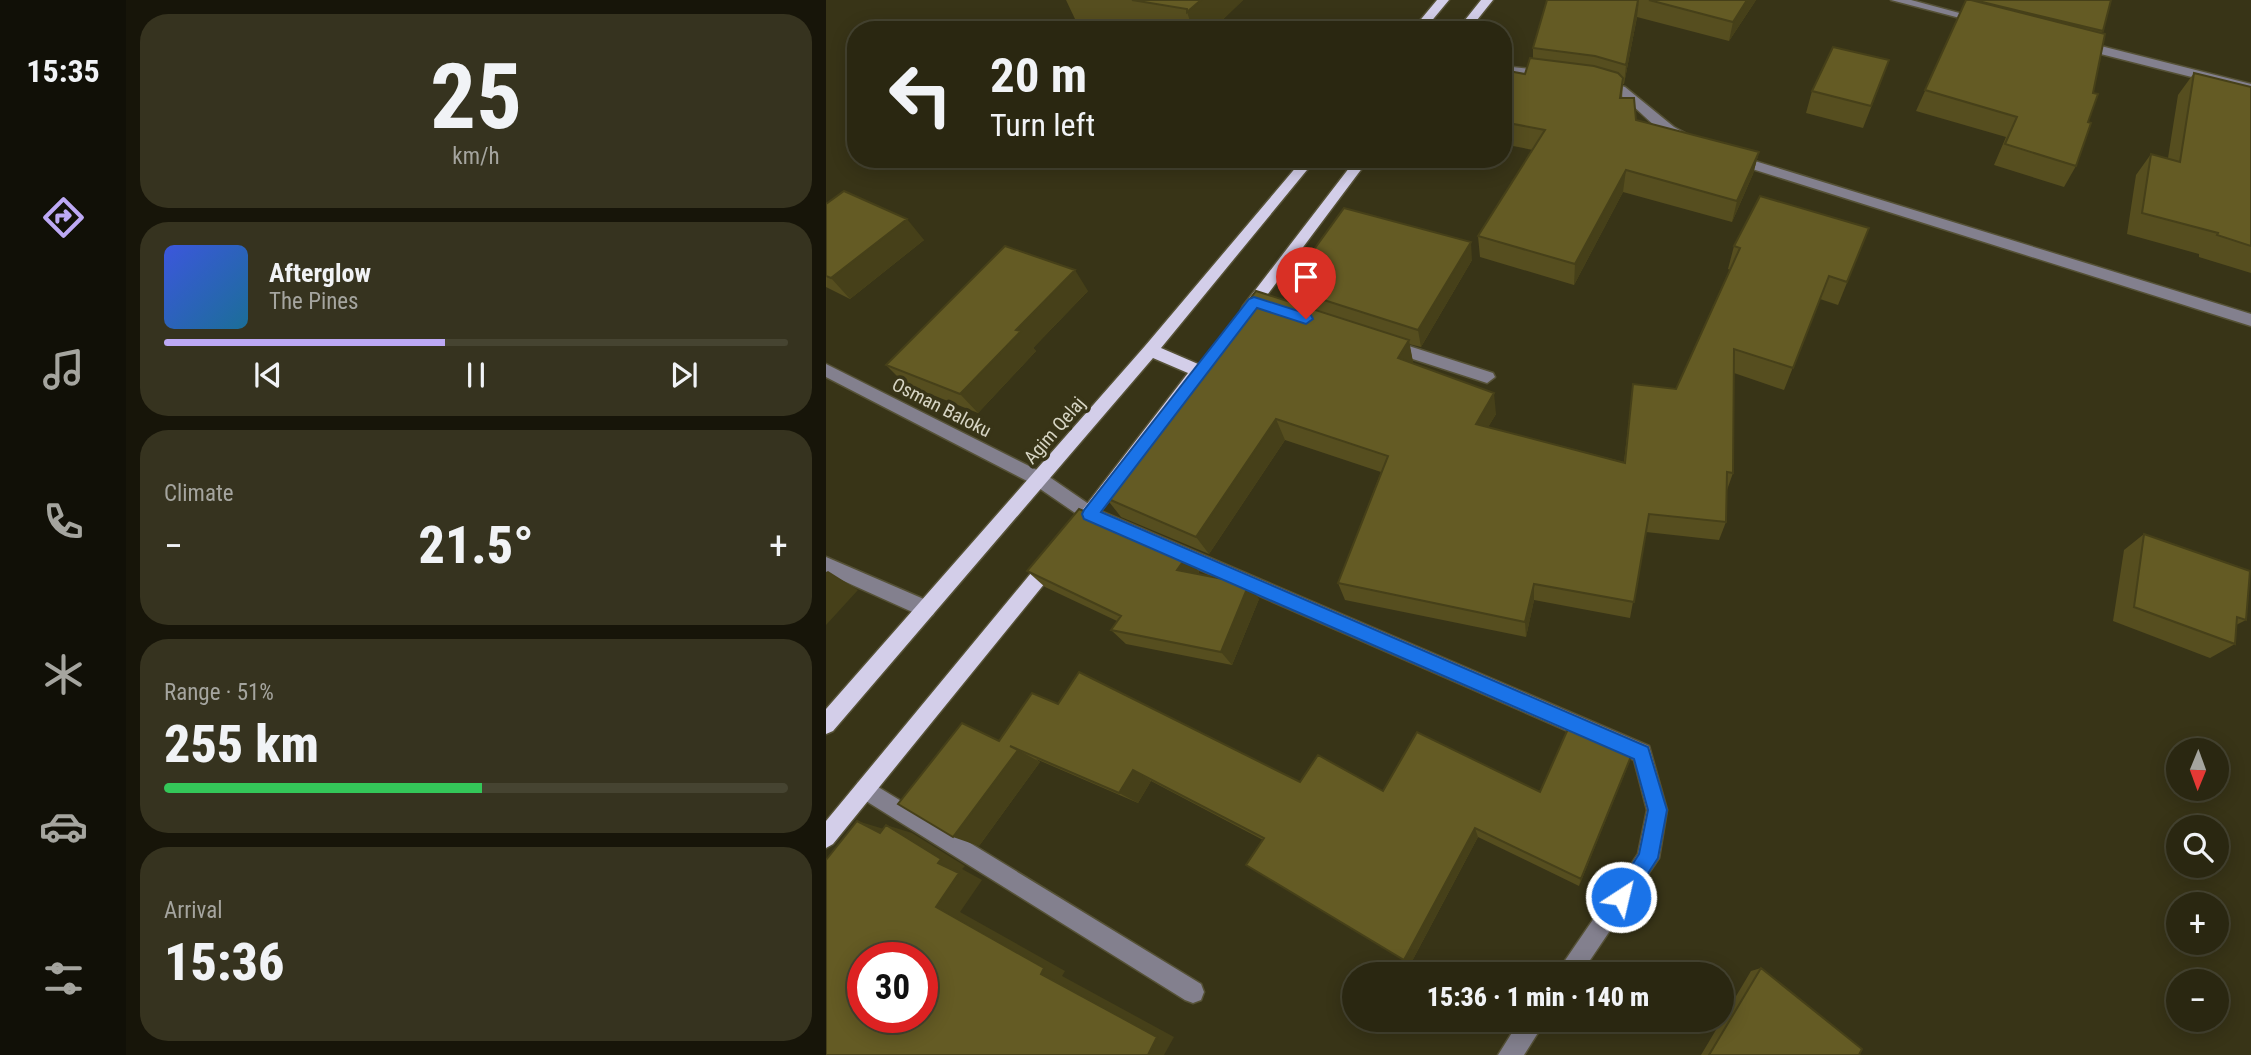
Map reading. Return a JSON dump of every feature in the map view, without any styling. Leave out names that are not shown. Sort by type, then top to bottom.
[{"type":"main road","points":[[1426,21],[1443,0]]},
{"type":"main road","points":[[1470,21],[1486,0]]},
{"type":"main road","name":"Agim Qelaj","points":[[826,724],[1150,350],[1302,168]]},
{"type":"main road","points":[[1238,322],[1261,304],[1357,168]]},
{"type":"main road","points":[[826,837],[1090,514],[1203,366],[1150,350]]},
{"type":"street","points":[[1897,0],[2002,26]]},
{"type":"street","points":[[2067,41],[2251,88]]},
{"type":"street","points":[[1512,71],[1574,79],[1621,90],[1669,130],[1698,147]]},
{"type":"street","points":[[1724,155],[2251,320]]},
{"type":"street","points":[[1370,340],[1487,377]]},
{"type":"street","name":"Osman Baloku","points":[[826,370],[1039,479],[1090,514],[1642,753],[1657,810],[1648,858],[1575,962]]},
{"type":"street","points":[[826,565],[926,609]]},
{"type":"street","points":[[865,789],[1193,992]]},
{"type":"street","points":[[1510,1055],[1526,1032]]},
{"type":"building","points":[[1132,0],[1201,0],[1187,12],[1187,9]]},
{"type":"building","points":[[1547,0],[1638,0],[1626,65],[1595,56],[1533,48]]},
{"type":"building","points":[[1649,0],[1747,0],[1733,22]]},
{"type":"building","points":[[1966,0],[2105,34],[2093,93],[2098,94],[2076,166],[2005,144],[2017,117],[1925,90]]},
{"type":"building","points":[[1974,0],[2111,0],[2103,31]]},
{"type":"building","points":[[1833,47],[1889,60],[1871,106],[1812,91]]},
{"type":"building","points":[[1530,58],[1594,66],[1618,73],[1623,78],[1620,98],[1634,98],[1636,120],[1759,152],[1737,201],[1626,170],[1575,264],[1478,236],[1545,130],[1512,124],[1512,72],[1525,74]]},
{"type":"building","points":[[2194,73],[2251,87],[2251,246],[2217,235],[2218,233],[2142,213],[2151,154],[2180,162]]},
{"type":"building","points":[[844,191],[907,219],[831,278],[826,276],[826,204]]},
{"type":"building","points":[[1760,196],[1869,228],[1847,282],[1829,276],[1793,368],[1734,349],[1733,473],[1727,472],[1726,522],[1649,514],[1634,602],[1534,584],[1525,622],[1338,583],[1388,456],[1276,419],[1196,537],[1106,498],[1188,390],[1182,388],[1256,291],[1409,340],[1398,358],[1494,393],[1476,424],[1625,463],[1633,384],[1676,389],[1740,248],[1734,246]]},
{"type":"building","points":[[1344,208],[1471,242],[1418,330],[1286,288]]},
{"type":"building","points":[[1005,246],[1075,270],[1016,330],[1021,331],[960,394],[886,365]]},
{"type":"building","points":[[1079,509],[1187,556],[1177,570],[1249,584],[1221,652],[1111,630],[1121,616],[1027,571]]},
{"type":"building","points":[[2144,534],[2250,571],[2246,620],[2237,617],[2235,644],[2134,607]]},
{"type":"building","points":[[1079,672],[1300,782],[1318,755],[1383,791],[1417,732],[1540,792],[1571,722],[1634,749],[1581,879],[1475,828],[1404,960],[1246,865],[1264,838],[1133,770],[1119,793],[1010,746],[1018,750],[953,837],[898,804],[962,723],[999,741],[1032,693],[1058,704]]},
{"type":"building","points":[[857,821],[880,833],[886,825],[941,859],[938,863],[959,873],[936,907],[1044,968],[1041,974],[1157,1037],[1148,1055],[826,1055],[826,860]]},
{"type":"building","points":[[1761,968],[1862,1049],[1859,1055],[1709,1055],[1723,1032],[1734,1032],[1734,1013]]},
{"type":"route","points":[[1306,319],[1254,302],[1090,514],[1642,753],[1657,810],[1648,858],[1621,897]]}]
